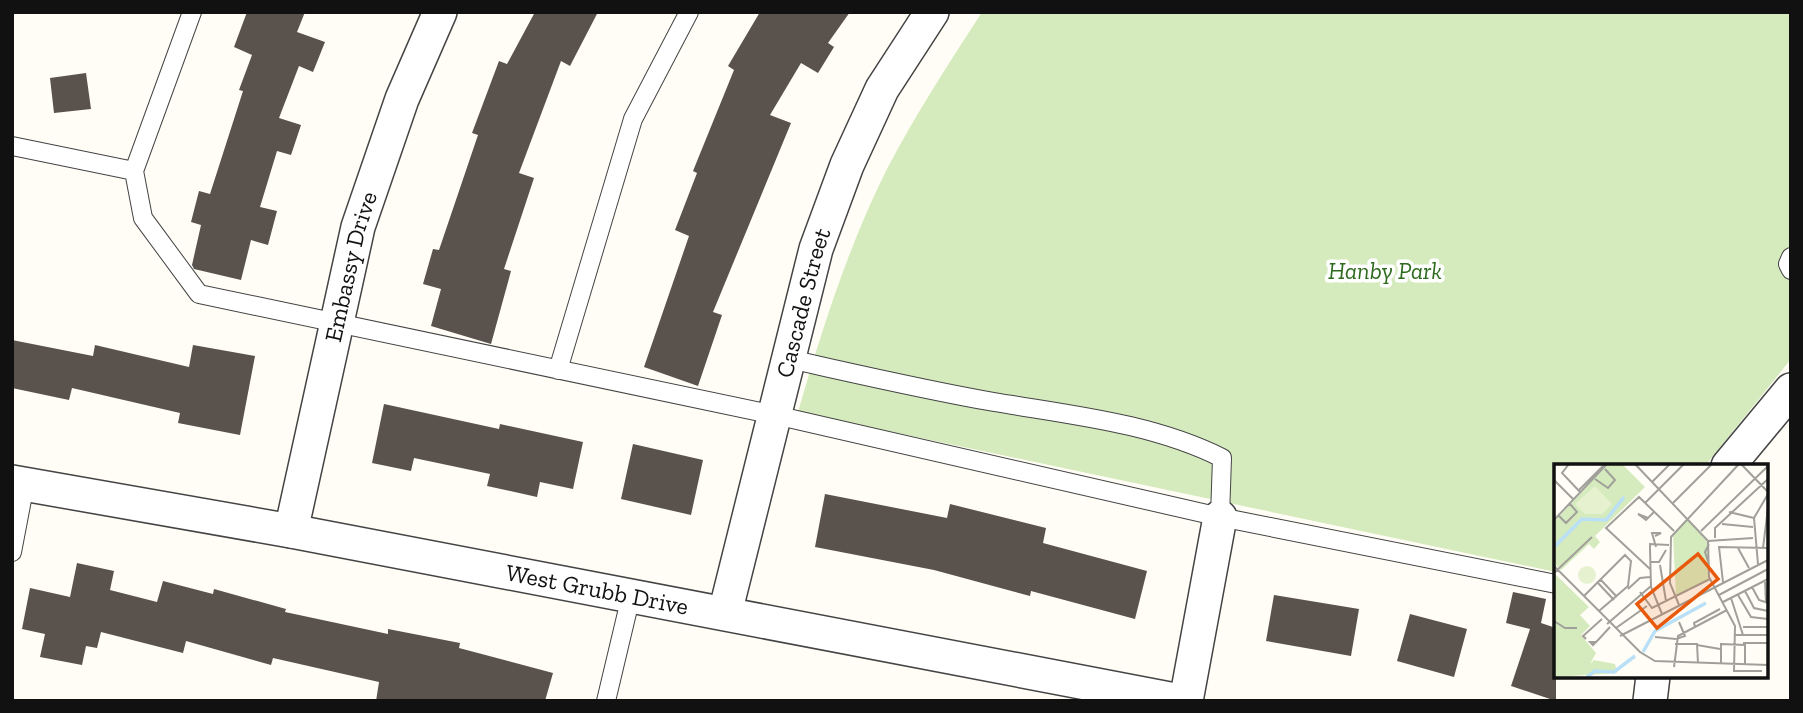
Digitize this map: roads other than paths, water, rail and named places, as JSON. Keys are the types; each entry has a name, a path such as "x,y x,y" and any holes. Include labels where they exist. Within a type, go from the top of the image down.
{"street":[{"name":"Embassy Drive","path":"291,531 358,227 402,99 440,12"},
{"name":"Cascade Street","path":"725,613 816,249 847,165 882,89 933,12"},
{"path":"1730,464 1791,390"},
{"name":"West Grubb Drive","path":"19,483 291,531 1180,701"},
{"path":"1186,701 1220,517"},
{"path":"1650,701 1653,678"}],"lane":[{"path":"192,12 134,172 143,218 199,294 775,415 1220,517 1554,583"},
{"path":"558,370 633,119 690,12"},
{"path":"12,146 134,172"},
{"path":"1791,257 1788,264 1791,270"},
{"path":"789,359 928,390 1114,423 1190,442 1222,458 1220,517"},
{"path":"12,552 19,483"},
{"path":"606,701 631,596"}],"park label":[{"name":"Hanby Park","path":"1385,271"}]}
